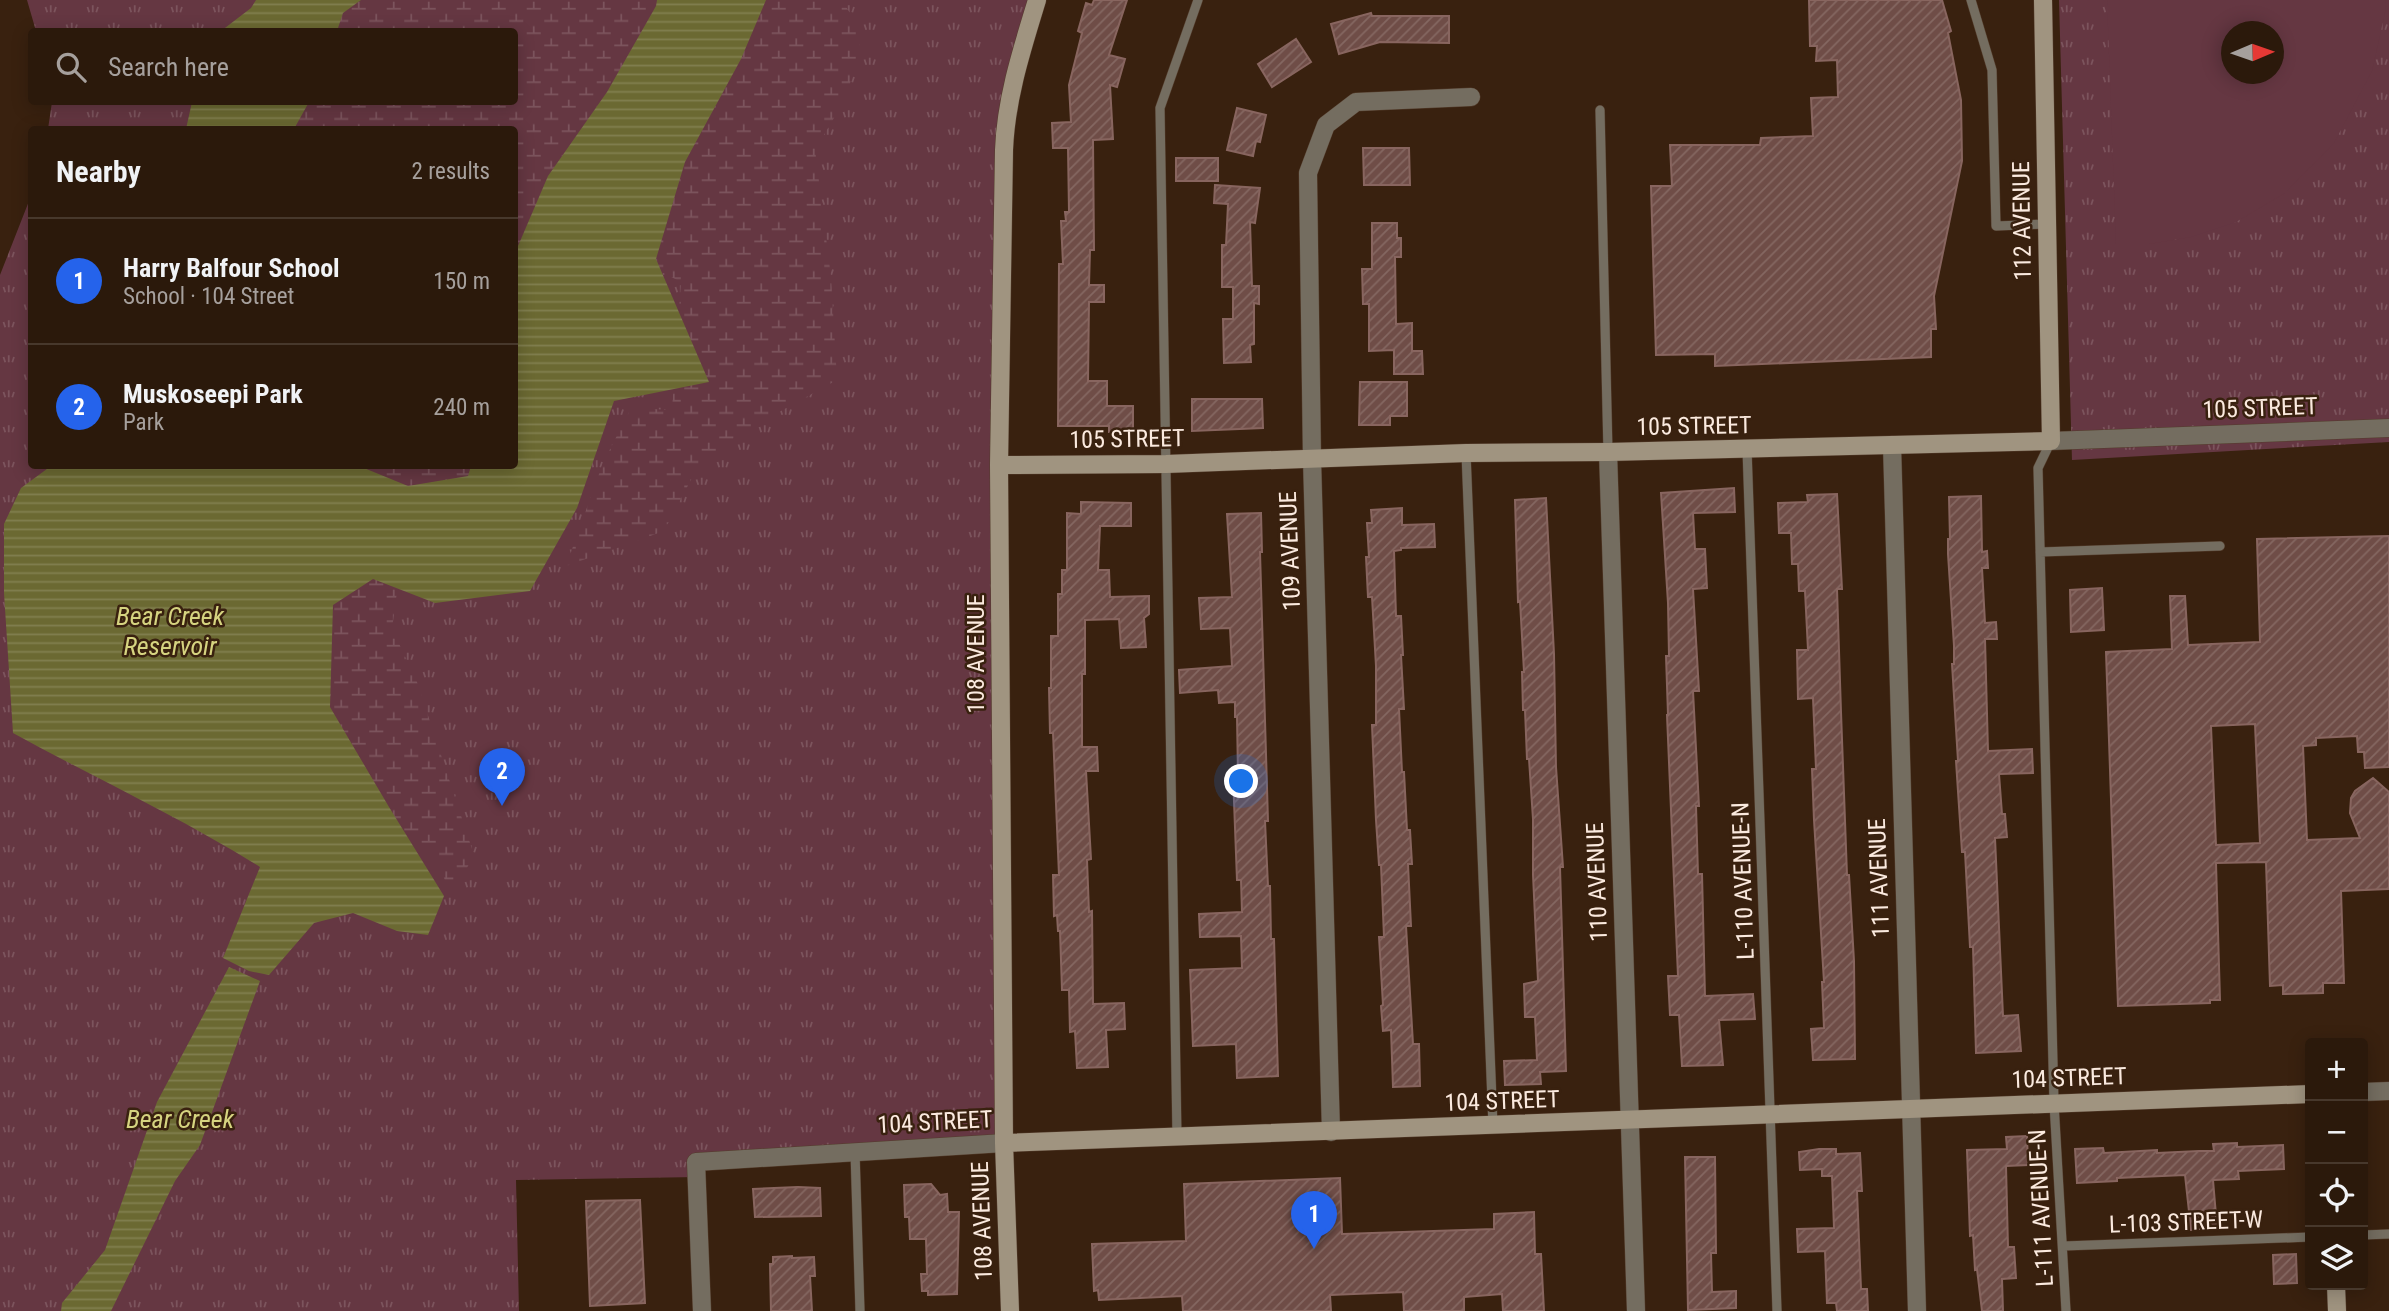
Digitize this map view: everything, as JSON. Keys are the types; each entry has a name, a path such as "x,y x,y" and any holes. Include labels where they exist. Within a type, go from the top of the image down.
{"street":[{"name":"108 AVENUE","path":"1010,1311 1004,1143 999,465 1005,120 1037,0"},
{"name":"112 AVENUE","path":"2043,0 2051,441"},
{"name":"109 AVENUE","path":"1331,1132 1312,459 1308,173 1326,125 1356,102 1471,97"},
{"name":"105 STREET","path":"999,465 1166,464 1466,453 2051,441 2389,428"},
{"name":"111 AVENUE","path":"1892,444 1917,1311"},
{"name":"110 AVENUE","path":"1608,452 1636,1311"},
{"path":"2368,1092 2389,1091"},
{"name":"104 STREET","path":"702,1311 696,1161 1004,1143 2305,1094"},
{"path":"2336,1290 2337,1311"}],"lane":[{"path":"1177,1137 1160,107 1198,0"},
{"path":"1972,0 1992,69 1996,226 2047,224"},
{"path":"1600,110 1608,452"},
{"name":"L-111 AVENUE-N","path":"2051,441 2038,468 2054,1103 2066,1311"},
{"name":"L-110 AVENUE-N","path":"1747,449 1777,1311"},
{"path":"1466,453 1493,1126"},
{"path":"2040,552 2220,546"},
{"path":"855,1152 860,1311"},
{"path":"2368,1235 2389,1234"},
{"name":"L-103 STREET-W","path":"2064,1246 2305,1237"}],"green space":[{"path":"27,0 1045,0 1000,146 1008,1146 697,1161 697,1177 516,1180 519,1311 0,1311 0,275 28,204 28,469 518,469 518,126 48,126 52,105 518,105 518,28 35,28"},
{"path":"330,0 687,0 518,398 518,126 279,126 302,105 518,105 518,28 329,28"},
{"path":"754,0 842,0 862,33 847,96 815,150 831,277 837,380 736,436 694,474 664,531 566,566 603,463 631,408 672,410 681,282 636,259"},
{"path":"2059,0 2389,0 2389,442 2072,460"},
{"path":"2107,0 2385,0 2386,8 2372,71 2334,143 2285,193 2236,222 2191,237 2149,244 2116,244"},
{"path":"339,469 496,469 458,505"},
{"path":"325,561 398,584 392,629 416,679 474,855 451,897 439,864 378,825 317,709"}],"water":[{"path":"256,0 361,0 343,13 338,28 225,28 251,8"},
{"name":"Bear Creek Reservoir","path":"657,0 766,0 741,59 685,162 656,259 709,382 614,401 577,508 530,591 435,603 373,579 333,605 330,707 444,896 428,935 397,931 353,913 314,923 269,975 249,971 223,958 260,867 168,814 13,733 4,593 4,524 21,488 47,469 366,469 408,486 468,476 470,469 518,469 518,246 548,176 607,92"},
{"path":"191,105 307,105 296,126 187,126"},
{"name":"Bear Creek","path":"229,967 260,981 200,1145 175,1181 111,1311 61,1311 62,1303 105,1250 157,1102"}],"building":[{"path":"1094,0 1127,0 1109,55 1125,59 1117,87 1110,85 1113,139 1093,140 1094,250 1090,250 1089,285 1104,285 1104,302 1089,302 1088,381 1107,381 1107,406 1133,406 1133,431 1109,432 1109,426 1058,426 1059,264 1063,264 1061,221 1066,221 1065,212 1069,212 1068,148 1053,148 1052,123 1071,122 1069,85 1082,33 1078,31 1086,3 1092,5"},
{"path":"1809,0 1942,0 1951,31 1948,33 1961,100 1962,161 1934,296 1936,329 1931,329 1931,357 1715,366 1715,354 1656,355 1651,186 1672,186 1670,145 1760,145 1761,138 1813,136 1811,98 1838,97 1837,60 1816,61 1817,46 1810,46"},
{"path":"1371,13 1372,16 1449,16 1449,43 1380,42 1339,54 1331,24"},
{"path":"1296,39 1311,62 1272,87 1258,64"},
{"path":"1237,108 1266,115 1260,142 1256,141 1253,156 1227,150"},
{"path":"1363,148 1409,148 1410,185 1364,185"},
{"path":"1176,158 1218,158 1218,181 1176,181"},
{"path":"1215,185 1260,188 1255,223 1250,222 1252,286 1259,286 1259,304 1254,303 1251,362 1224,363 1223,319 1233,319 1233,287 1222,287 1222,245 1226,245 1228,204 1214,203"},
{"path":"1372,223 1397,223 1397,238 1401,238 1401,257 1395,257 1396,324 1412,323 1412,351 1422,351 1423,374 1394,374 1394,350 1369,351 1369,304 1363,304 1362,269 1372,269"},
{"path":"1360,382 1407,382 1407,416 1390,416 1390,425 1359,425"},
{"path":"1192,399 1262,399 1263,428 1192,431"},
{"path":"1734,488 1735,512 1693,513 1695,549 1705,549 1707,588 1693,589 1699,691 1693,691 1699,806 1696,806 1698,874 1702,874 1705,996 1753,994 1755,1019 1719,1020 1723,1065 1682,1066 1679,1015 1670,1015 1668,976 1678,976 1667,715 1668,603 1661,493"},
{"path":"1837,494 1842,589 1837,589 1847,875 1854,961 1855,1059 1813,1060 1811,1029 1824,1028 1824,982 1812,769 1816,769 1813,698 1798,699 1797,650 1808,650 1805,591 1799,591 1798,564 1792,564 1791,533 1779,533 1778,503 1808,502 1807,495"},
{"path":"1981,496 1982,552 1987,551 1988,568 1982,568 1985,623 1996,622 1997,639 1985,639 1988,751 2032,749 2033,773 1999,774 2007,837 1995,838 2003,1016 2018,1015 2021,1051 1976,1053 1973,947 1970,947 1965,852 1962,852 1956,761 1952,664 1954,646 1948,539 1949,497"},
{"path":"1546,498 1554,654 1556,767 1563,867 1560,867 1566,1071 1540,1072 1541,1084 1505,1085 1504,1061 1537,1060 1535,1017 1525,1017 1524,984 1538,981 1533,819 1523,710 1524,672 1520,601 1518,602 1515,500"},
{"path":"1081,502 1131,503 1131,526 1100,526 1098,570 1109,570 1110,597 1149,596 1149,614 1144,618 1146,647 1121,648 1119,619 1085,620 1082,747 1097,747 1098,771 1086,771 1091,859 1087,860 1089,912 1092,911 1093,1004 1124,1003 1125,1029 1106,1030 1108,1067 1077,1068 1075,1031 1070,1032 1069,990 1062,990 1060,931 1057,915 1054,916 1053,875 1059,875 1049,688 1051,636 1058,636 1058,594 1062,594 1062,570 1067,570 1067,513 1081,514"},
{"path":"1402,508 1402,525 1434,524 1435,547 1401,548 1394,551 1396,616 1401,616 1403,655 1404,709 1399,709 1402,772 1412,864 1408,864 1411,926 1406,926 1413,1044 1419,1044 1420,1086 1393,1087 1391,1030 1383,1031 1381,1006 1379,937 1384,937 1372,725 1376,725 1376,666 1372,597 1368,597 1366,557 1369,557 1367,523 1372,523 1371,510"},
{"path":"1261,513 1268,821 1265,821 1271,939 1274,939 1278,1076 1237,1078 1236,1044 1193,1046 1190,970 1242,968 1241,936 1200,937 1199,914 1242,912 1241,880 1237,880 1233,775 1238,775 1235,702 1219,703 1218,690 1180,693 1179,670 1232,666 1230,628 1201,629 1199,598 1232,597 1227,514"},
{"path":"2389,536 2389,767 2365,768 2364,752 2358,752 2357,736 2316,738 2316,745 2303,746 2307,840 2360,838 2350,813 2351,798 2355,791 2373,778 2389,792 2389,889 2341,891 2344,983 2323,983 2323,993 2283,994 2283,985 2270,986 2266,862 2216,863 2220,1000 2210,1000 2210,1003 2118,1006 2106,652 2172,649 2170,596 2185,596 2188,645 2260,642 2257,539","holes":["2255,724 2260,843 2216,845 2211,726"]},
{"path":"2102,588 2104,630 2071,632 2070,590"},
{"path":"2027,1136 2028,1165 2006,1166 2008,1247 2014,1247 2016,1278 2002,1279 2003,1311 1982,1311 1977,1269 1975,1270 1973,1235 1970,1236 1967,1150 2007,1149 2006,1137"},
{"path":"2237,1143 2237,1147 2283,1145 2284,1169 2238,1171 2239,1179 2213,1180 2217,1227 2191,1230 2185,1175 2077,1183 2075,1149 2103,1148 2104,1153 2214,1151 2213,1144"},
{"path":"1836,1149 1836,1154 1860,1153 1862,1191 1857,1191 1861,1289 1867,1289 1868,1311 1837,1311 1836,1303 1827,1303 1825,1251 1798,1252 1797,1229 1834,1228 1832,1176 1822,1176 1822,1169 1800,1170 1799,1152"},
{"path":"1685,1157 1715,1157 1716,1253 1711,1253 1712,1292 1736,1291 1736,1308 1688,1310"},
{"path":"1340,1178 1342,1234 1494,1229 1494,1214 1534,1212 1535,1254 1541,1254 1544,1311 1503,1311 1502,1294 1464,1297 1464,1311 1404,1311 1403,1292 1330,1295 1331,1311 1183,1311 1182,1296 1099,1300 1098,1290 1094,1291 1092,1244 1186,1241 1184,1184"},
{"path":"931,1184 940,1195 947,1194 948,1212 959,1212 957,1294 928,1295 928,1291 922,1291 921,1274 927,1274 926,1239 910,1239 909,1217 905,1217 904,1185"},
{"path":"820,1188 821,1216 755,1217 753,1189"},
{"path":"640,1200 645,1303 590,1306 586,1201"},
{"path":"2296,1254 2297,1283 2274,1284 2273,1255"},
{"path":"773,1257 814,1257 815,1276 810,1276 812,1311 771,1311 770,1264 773,1264"}],"place":[{"name":"Muskoseepi Park","path":"502,806"},
{"name":"Harry Balfour School","path":"1314,1249"}]}
